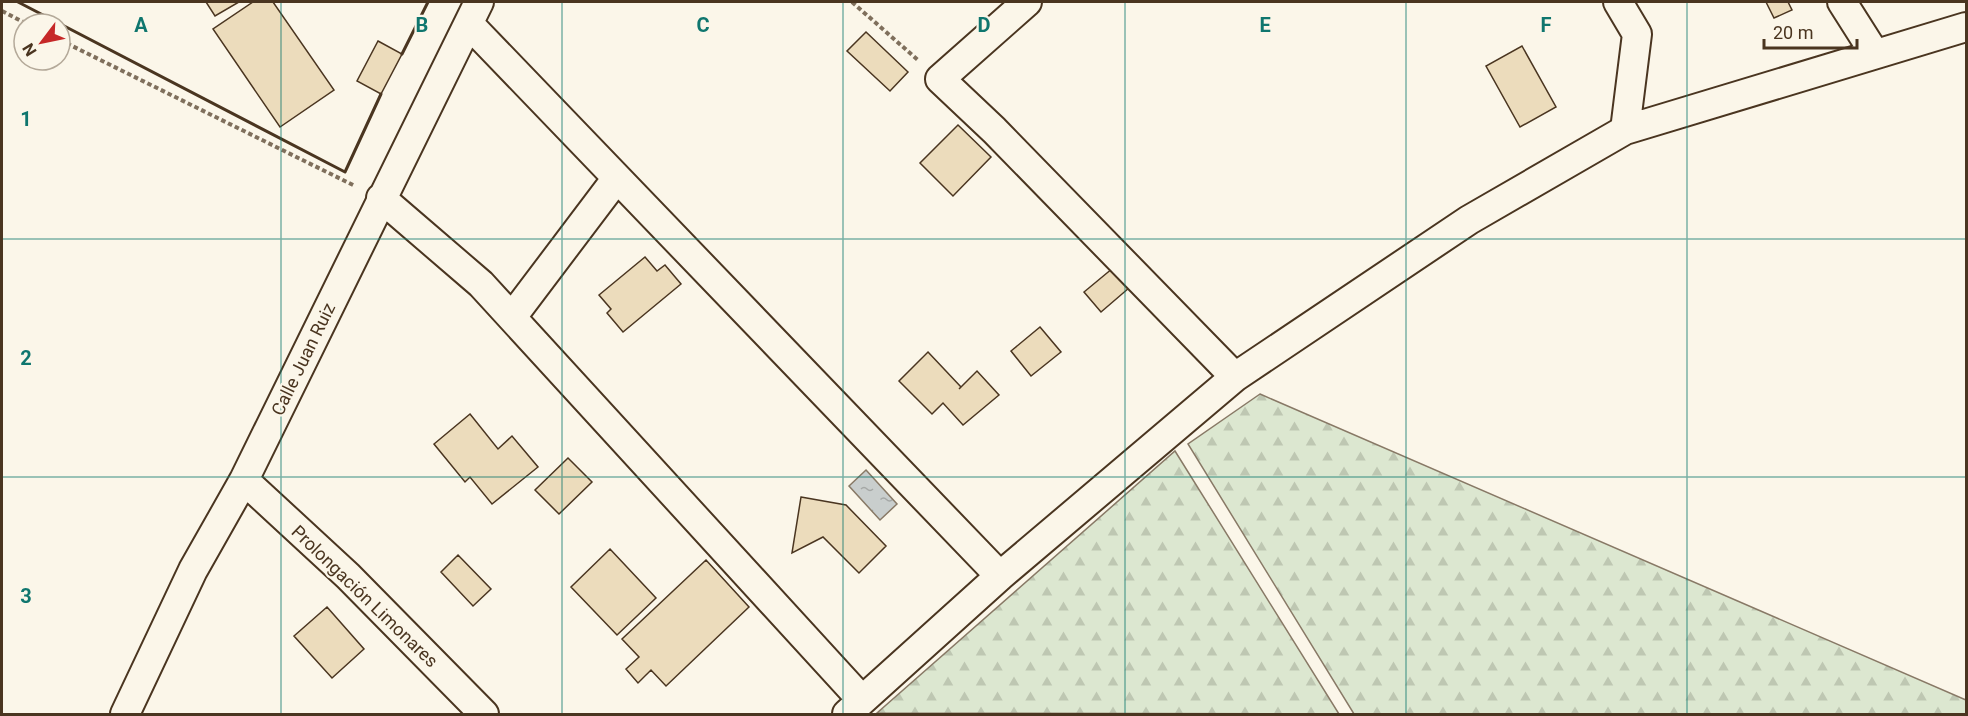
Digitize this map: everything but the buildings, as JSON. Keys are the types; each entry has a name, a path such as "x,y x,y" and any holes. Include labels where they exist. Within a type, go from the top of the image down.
{"street":[{"path":"1027,2 940,79 994,130 1235,377"},
{"path":"1618,2 1637,34 1625,130"},
{"path":"1842,2 1875,54"},
{"path":"474,13 617,178 1000,576"},
{"name":"Calle Juan Ruiz","path":"125,714 193,570 244,480 474,13"},
{"path":"381,198 481,284 512,317 854,707 1000,576 1235,377 1469,220 1625,130 1966,27"},
{"path":"512,317 617,178"},
{"name":"Prolongación Limonares","path":"244,480 348,576 484,714"}],"path":[{"path":"852,2 940,79"},
{"path":"72,46 381,198"}],"green space":[{"path":"1260,394 1966,700 1966,714 1354,714 1188,444"},
{"path":"1175,451 1339,714 877,713"}],"water":[{"path":"866,470 897,504 880,520 849,486"}],"wall":[{"path":"18,2 345,172 381,94"},
{"path":"402,54 428,2"}]}
